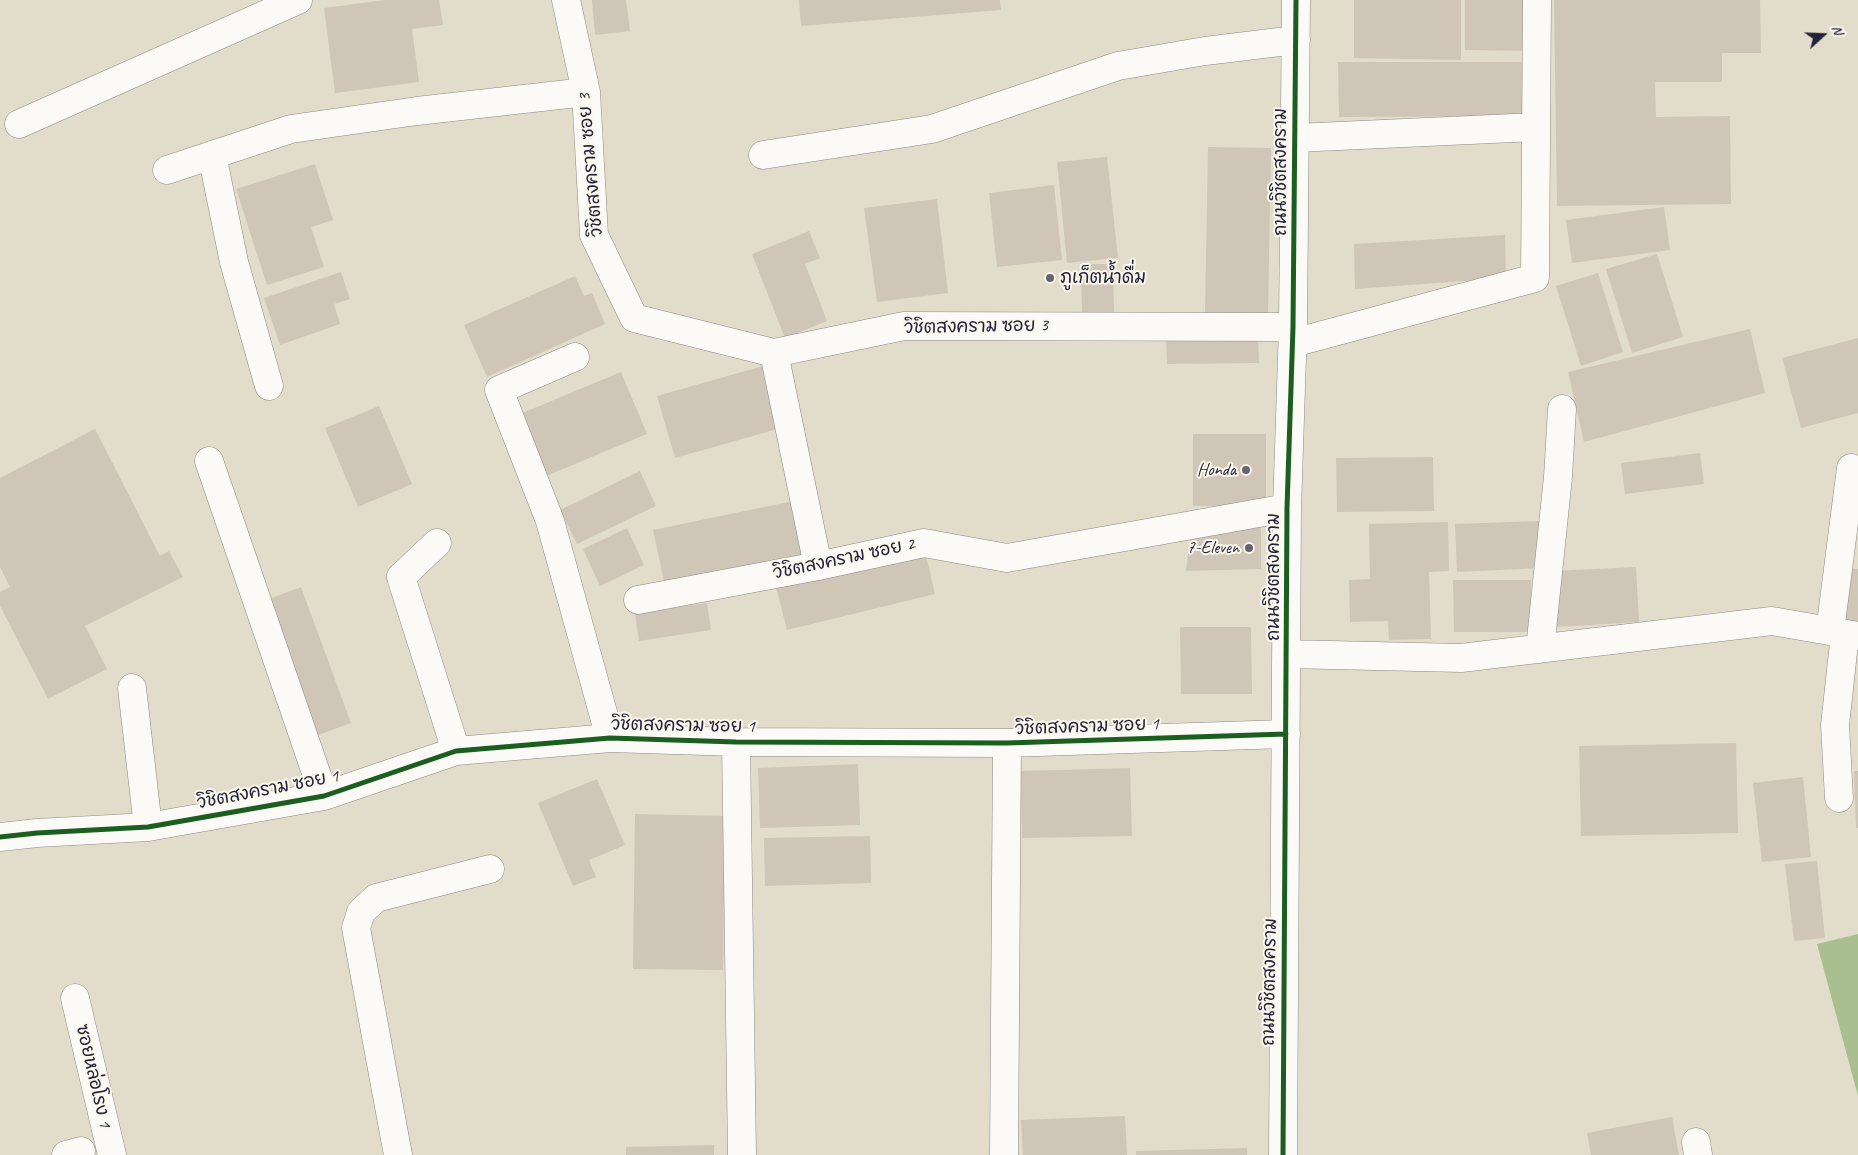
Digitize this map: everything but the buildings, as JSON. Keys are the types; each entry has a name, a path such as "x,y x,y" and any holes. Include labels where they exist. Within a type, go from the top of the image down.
{"street":[{"path":"19,124 298,0"},
{"name":"วิชิตสงคราม ซอย 3","path":"566,0 586,92 594,235 634,318 774,353 904,326 1293,335 1535,278 1536,127"},
{"name":"ถนนวิชิตสงคราม","path":"1282,1155 1287,508 1293,335 1296,0"},
{"path":"1295,138 1536,127 1537,0"},
{"path":"763,155 932,129 1118,66 1205,51 1296,40"},
{"path":"167,170 290,129 417,111 586,92"},
{"path":"212,155 234,262 269,386"},
{"path":"774,353 818,566"},
{"path":"575,357 499,390 550,520 610,738"},
{"path":"1540,649 1558,477 1562,409"},
{"path":"209,461 324,796"},
{"path":"1839,798 1835,725 1844,634 1851,468"},
{"name":"วิชิตสงคราม ซอย 2","path":"638,600 818,566 924,543 1007,558 1287,508"},
{"path":"437,543 401,577 456,751"},
{"path":"1287,654 1461,658 1772,621 1844,634"},
{"path":"132,688 148,827"},
{"name":"วิชิตสงคราม ซอย 1","path":"0,837 148,827 324,796 456,751 610,738 736,742 1007,743 1286,734"},
{"path":"736,742 742,1155"},
{"path":"1004,1155 1007,743"},
{"path":"398,1155 356,928 361,912 376,898 490,869"},
{"name":"ซอยหล่อโรง 1","path":"75,998 112,1155"}],"green space":[{"path":"1858,934 1858,1096 1817,944"}],"cycle path":[{"path":"1283,1155 1287,508 1293,327 1296,0"},
{"path":"0,837 148,827 324,796 456,751 610,738 736,742 1007,743 1286,734"}],"place":[{"name":"ภูเก็ตน้ำดื่ม","path":"1050,278"},
{"name":"Honda","path":"1246,470"},
{"name":"7-Eleven","path":"1249,548"}]}
